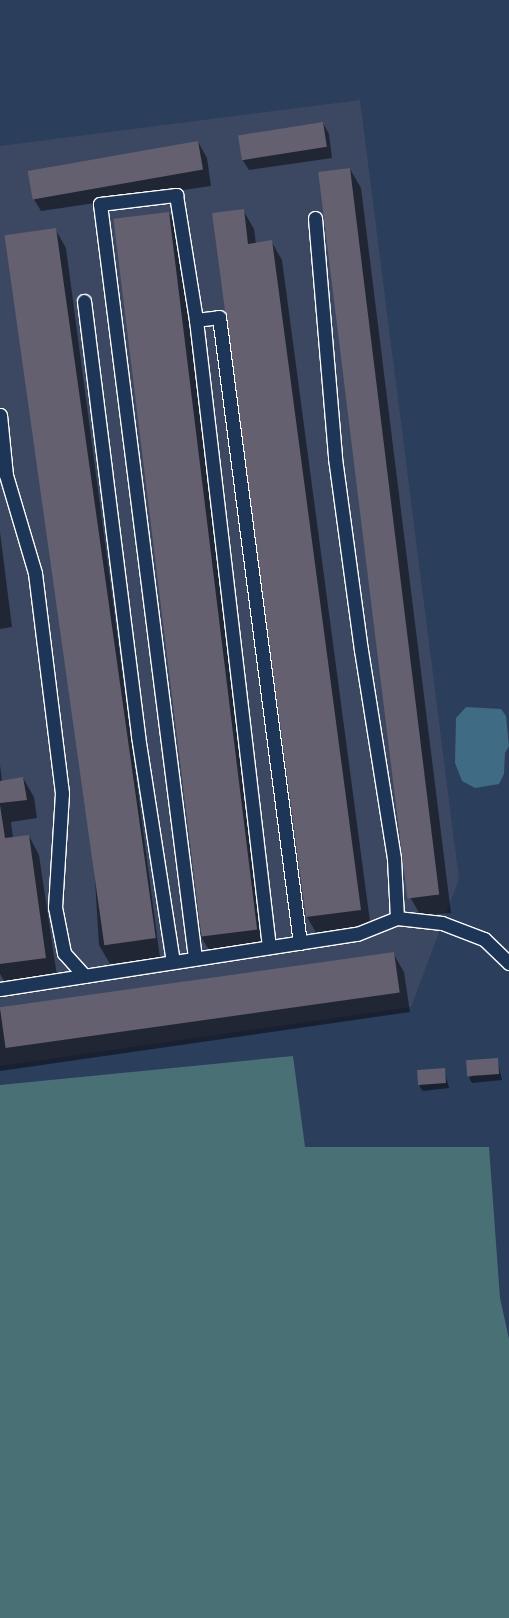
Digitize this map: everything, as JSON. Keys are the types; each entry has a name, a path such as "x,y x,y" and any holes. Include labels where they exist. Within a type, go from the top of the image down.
{"lane":[{"path":"195,958 100,204 176,195 196,320 269,947"},
{"path":"315,218 335,458 362,650 394,859 397,918"},
{"path":"84,301 138,736 173,961"},
{"path":"196,320 219,317 300,943"},
{"path":"0,415 6,475 35,573 62,794 56,907 64,952 85,976"},
{"path":"0,989 173,961 357,934 397,918 442,923 484,939 509,963"}],"shaded area":[{"path":"360,100 459,879 411,1007 0,1066 0,146"},
{"path":"466,707 501,709 506,716 509,746 505,753 504,774 499,784 475,788 462,781 455,763 456,718"}],"green space":[{"path":"293,1056 305,1147 489,1147 500,1298 509,1339 509,1618 0,1618 0,1085"}],"building":[{"path":"323,122 327,147 242,160 238,135"},
{"path":"198,141 203,170 33,200 28,171"},
{"path":"350,168 439,895 407,898 318,172"},
{"path":"244,209 248,244 272,240 361,910 306,917 212,213"},
{"path":"169,212 257,930 202,936 113,219"},
{"path":"56,228 156,938 104,945 5,235"},
{"path":"23,777 27,800 0,803 0,781"},
{"path":"0,805 5,838 29,835 46,958 0,964"},
{"path":"394,952 400,993 6,1048 0,1007"},
{"path":"498,1058 499,1074 467,1076 466,1060"},
{"path":"445,1068 446,1083 418,1085 417,1070"}]}
